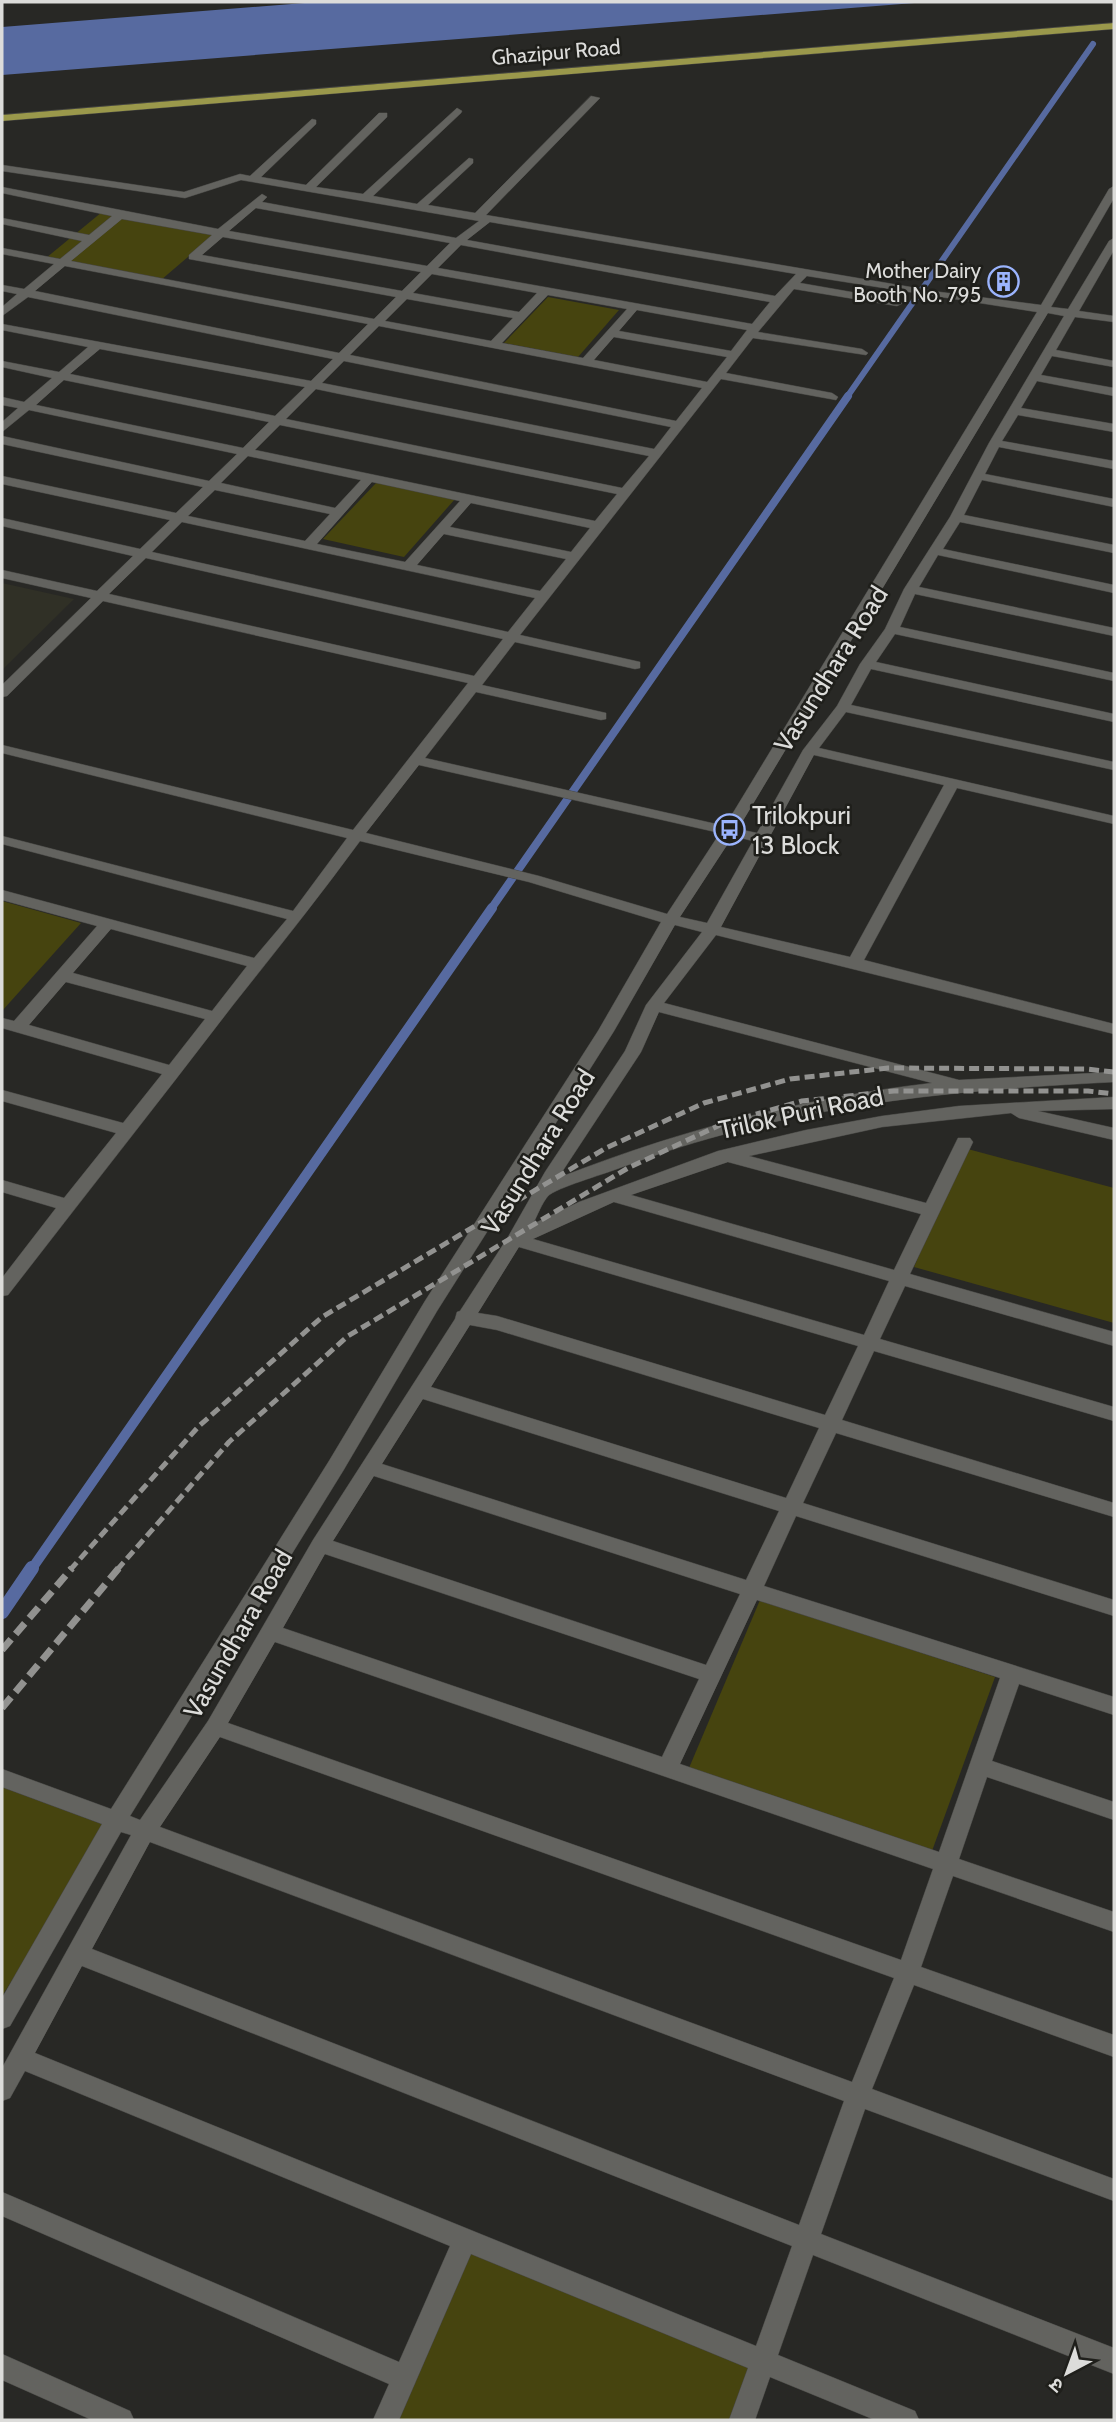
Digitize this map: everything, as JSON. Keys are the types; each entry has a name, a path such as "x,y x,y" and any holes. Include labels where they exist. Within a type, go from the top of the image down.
{"main road":[{"name":"Ghazipur Road","path":"2,118 1114,26"},
{"name":"Ghazipur Road","path":"2,128 1114,37"}],"street":[{"path":"2,693 460,242 595,98"},
{"path":"365,198 457,111"},
{"path":"309,188 383,115"},
{"path":"254,179 312,122"},
{"path":"420,207 470,161"},
{"path":"2,168 185,195 231,178 254,179 940,295 1114,319"},
{"path":"279,183 193,257 521,316"},
{"name":"Vasundhara Road","path":"2,2019 116,1820 508,1186 607,1031 670,919 729,831 1045,309 1114,189"},
{"path":"2,190 120,215 635,306 862,353"},
{"path":"254,204 777,300"},
{"path":"2,313 120,215"},
{"path":"2,221 90,239"},
{"name":"Vasundhara Road","path":"2,2090 145,1831 215,1727 320,1545 371,1468 463,1317 515,1240 541,1192 633,1052 654,1005 712,929 810,750 843,708 867,664 892,629 911,589 956,517 995,443 1114,241"},
{"path":"2,251 586,362 832,397"},
{"path":"5,1279 70,1206 172,1071 298,917 356,836 625,492 658,454 777,300 806,271"},
{"path":"791,285 897,303"},
{"path":"2,288 678,425"},
{"path":"494,345 546,290"},
{"path":"586,362 635,306"},
{"path":"2,327 313,385 658,454"},
{"path":"611,333 734,355"},
{"path":"2,428 97,345"},
{"path":"1049,352 1114,364"},
{"path":"2,364 625,492"},
{"path":"1034,377 1114,392"},
{"path":"2,401 599,526"},
{"path":"1015,411 1114,428"},
{"path":"2,440 337,512"},
{"path":"995,443 1114,465"},
{"path":"978,477 1114,503"},
{"path":"308,545 369,478"},
{"path":"2,480 544,596"},
{"path":"408,567 468,499"},
{"path":"956,517 1114,549"},
{"path":"2,522 635,665"},
{"path":"441,529 575,557"},
{"path":"936,551 1114,589"},
{"path":"2,574 601,716"},
{"path":"911,589 1114,632"},
{"path":"892,629 1114,677"},
{"path":"867,664 1114,718"},
{"path":"843,708 1114,766"},
{"path":"2,749 534,878 635,911 855,963 1114,1029"},
{"path":"810,750 1114,820"},
{"path":"415,760 760,838"},
{"path":"855,963 952,783"},
{"path":"2,840 298,917"},
{"path":"2,895 257,964"},
{"path":"10,1025 64,976 107,924"},
{"path":"64,976 216,1017"},
{"name":"Trilok Puri Road","path":"654,1005 962,1086"},
{"path":"10,1025 172,1071"},
{"name":"Trilok Puri Road","path":"541,1192 690,1137 773,1115 838,1102 962,1086 1114,1077"},
{"path":"962,1086 996,1107 1114,1134"},
{"path":"2,1094 126,1130"},
{"name":"Trilok Puri Road","path":"515,1240 613,1196 724,1156 814,1133 996,1107 1114,1102"},
{"path":"667,1769 964,1142"},
{"path":"724,1156 933,1211"},
{"path":"569,1181 585,1208"},
{"path":"2,1186 70,1206"},
{"path":"508,1186 541,1192"},
{"path":"613,1196 1114,1339"},
{"path":"515,1240 1114,1414"},
{"path":"463,1317 496,1323 830,1422 1114,1510"},
{"path":"417,1390 1114,1608"},
{"path":"371,1468 1114,1706"},
{"path":"320,1545 711,1675"},
{"path":"271,1632 1114,1922"},
{"path":"742,2420 858,2095 908,1973 943,1864 1012,1673"},
{"path":"215,1727 1114,2046"},
{"path":"979,1765 1114,1811"},
{"path":"2,1778 1114,2190"},
{"path":"78,1954 1114,2361"},
{"path":"20,2057 906,2420"},
{"path":"2,2204 405,2378"},
{"path":"386,2420 465,2241"},
{"path":"2,2367 121,2420"}],"shaded area":[{"path":"102,212 216,233 161,280 46,258"},
{"path":"548,297 619,310 578,357 504,343"},
{"path":"377,482 455,499 404,557 323,539"},
{"path":"2,583 74,599 2,670"},
{"path":"2,901 81,923 2,1011"},
{"path":"964,1148 1114,1188 1114,1323 914,1267"},
{"path":"760,1600 995,1677 932,1851 689,1768"},
{"path":"2,1787 110,1827 2,1996"},
{"path":"471,2251 750,2366 730,2420 398,2420"}],"water":[{"path":"317,2 927,2 2,75 2,27"}],"waterway":[{"path":"847,397 1093,44"},
{"path":"491,909 848,396"},
{"path":"31,1570 492,908"},
{"path":"2,1612 32,1568"}],"railway":[{"path":"70,1570 199,1426 322,1317 606,1148 704,1103 790,1079 888,1068 1086,1069 1114,1072"},
{"path":"117,1570 229,1442 348,1336 628,1168 722,1124 802,1101 894,1091 1088,1091 1114,1094"},
{"path":"2,1650 72,1568"},
{"path":"2,1708 119,1568"}],"place":[{"name":"Mother Dairy Booth No. 795","path":"1004,282"},
{"name":"Trilokpuri 13 Block","path":"729,830"}]}
